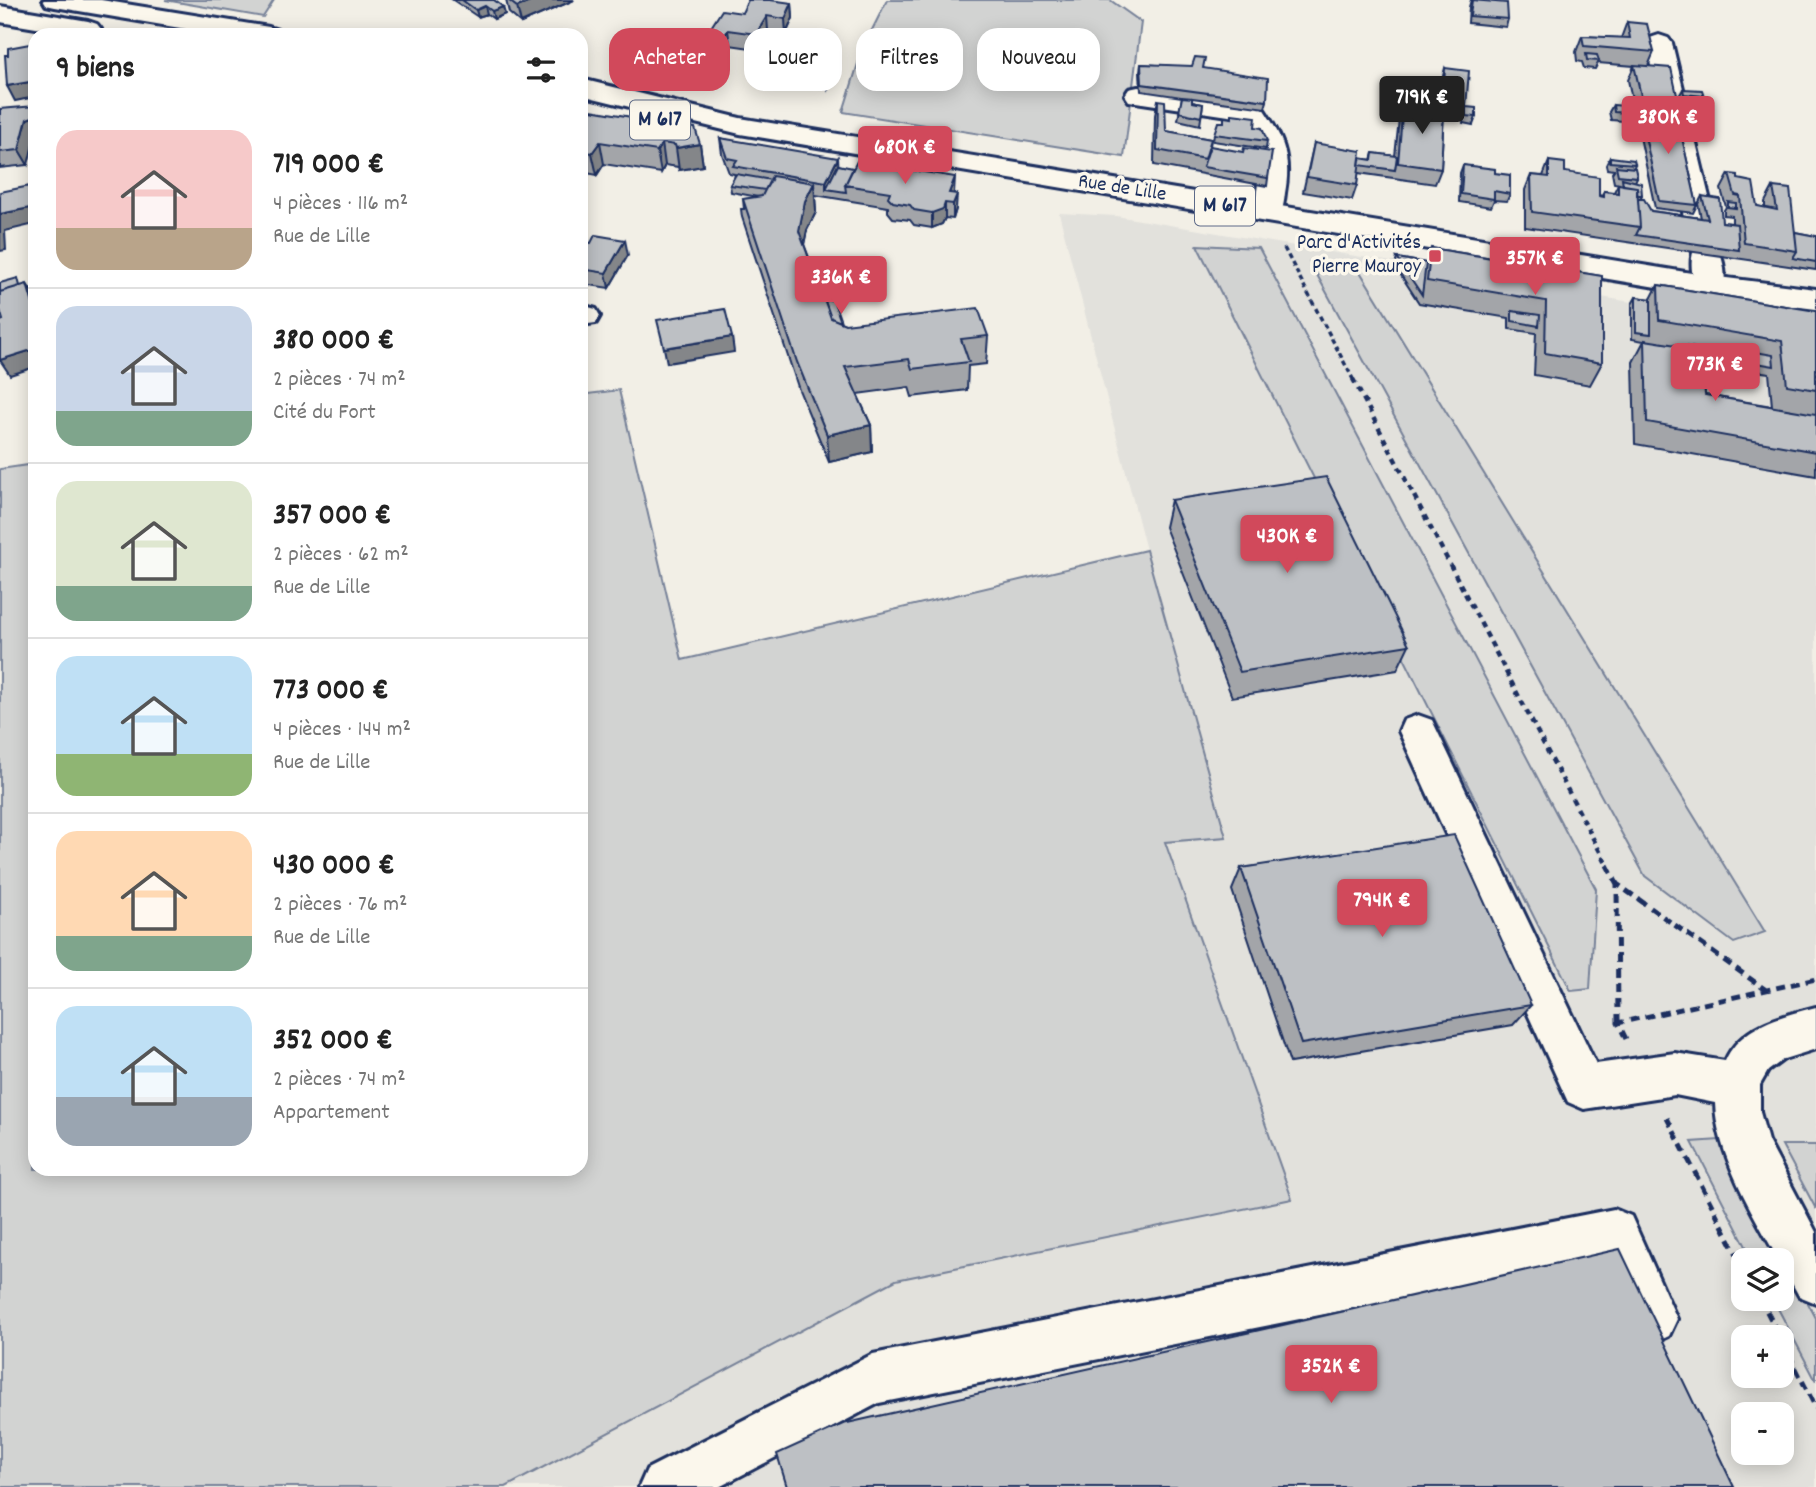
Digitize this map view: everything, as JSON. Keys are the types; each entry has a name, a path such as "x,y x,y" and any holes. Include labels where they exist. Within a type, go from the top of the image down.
{"main road":[{"path":"54,0 226,28"},
{"path":"0,14 83,28"},
{"path":"1659,43 1703,240 1710,286"},
{"name":"Rue de Lille","path":"588,89 740,126 1274,225 1816,299"},
{"path":"1138,94 1251,111 1271,142 1275,154 1274,225"},
{"name":"Rue de Lille","path":"588,110 654,120 740,126"},
{"name":"Rue de Lille","path":"1710,286 1816,316"},
{"path":"1418,731 1584,1087 1675,1074 1737,1085"},
{"path":"1816,1028 1782,1036 1760,1049 1745,1065 1737,1085 1736,1112 1747,1150 1816,1279"},
{"path":"665,1487 873,1379 1614,1233 1671,1360"}],"path":[{"path":"1274,225 1288,259 1617,884 1767,991"},
{"path":"1617,884 1618,1023"},
{"path":"1794,1365 1816,1408"}],"shaded area":[{"path":"165,0 274,0 263,17"},
{"path":"887,0 1110,0 1141,22 1124,157 843,112 856,70 856,91 963,91 963,28 873,28"},
{"path":"1059,213 1116,216 1816,333 1816,1487 506,1487 896,1280 1292,1199 1165,841 1225,836 1146,550"},
{"path":"1197,245 1259,248 1596,889 1590,989 1571,991"},
{"path":"1310,262 1359,270 1765,932 1734,943 1645,876"},
{"path":"619,390 682,660 1146,550 1226,837 1165,842 1292,1199 896,1280 506,1487 0,1487 0,469 28,465 28,1176 588,1176 588,394"},
{"path":"1720,1140 1778,1248 1747,1248 1692,1142"},
{"path":"1782,1145 1816,1145 1816,1209"},
{"path":"1794,1277 1816,1318 1816,1381 1794,1339 1794,1325 1787,1325 1779,1311 1794,1311"}],"building":[{"path":"462,0 494,0 503,7 492,11 485,6 476,10"},
{"path":"508,0 535,0 517,7"},
{"path":"748,0 792,3 785,19 767,16 760,28 744,28 744,32 730,30 730,28 711,28 722,10 742,13"},
{"path":"1472,0 1507,3 1508,19 1470,16"},
{"path":"1627,22 1647,24 1654,52 1584,46 1582,36 1630,38"},
{"path":"28,44 28,82 7,86 5,55 8,55 8,48"},
{"path":"1586,54 1597,55 1599,61 1587,60"},
{"path":"1195,57 1205,58 1203,68 1268,78 1267,101 1142,84 1141,64 1192,66"},
{"path":"1634,65 1671,68 1679,104 1642,100"},
{"path":"1445,68 1469,71 1466,107 1443,104"},
{"path":"1683,89 1702,90 1704,96 1684,94"},
{"path":"1182,97 1192,98 1192,102 1203,104 1201,117 1179,112"},
{"path":"1158,100 1165,101 1166,131 1211,139 1205,159 1157,150"},
{"path":"1403,104 1444,109 1441,169 1398,163"},
{"path":"1613,105 1625,106 1626,113 1614,112"},
{"path":"28,107 28,119 19,150 0,152 0,109"},
{"path":"1466,107 1476,108 1476,117 1466,116"},
{"path":"1639,108 1676,111 1697,205 1659,201"},
{"path":"591,110 695,128 700,144 676,148 675,145 662,143 657,151 600,142 592,153 588,152 588,114"},
{"path":"1232,114 1256,117 1255,127 1262,128 1267,141 1214,134 1218,122 1224,122 1224,117 1232,118"},
{"path":"720,138 838,158 826,182 733,166 737,160 727,158"},
{"path":"1314,143 1361,151 1357,185 1307,177"},
{"path":"1210,146 1243,152 1244,148 1272,152 1268,178 1203,167"},
{"path":"1373,153 1397,156 1395,170 1359,165 1360,158 1372,160"},
{"path":"1610,157 1634,160 1635,164 1610,162"},
{"path":"857,161 955,177 949,193 957,194 953,204 945,203 943,209 932,213 914,210 910,205 893,202 888,197 890,192 845,185"},
{"path":"1549,161 1565,163 1565,172 1599,177 1599,196 1604,197 1604,191 1618,193 1618,184 1637,187 1640,227 1532,212 1531,175 1549,177"},
{"path":"838,165 853,168 845,185 846,192 826,189"},
{"path":"1463,165 1495,169 1495,173 1510,175 1510,194 1494,191 1494,199 1461,194"},
{"path":"1616,166 1635,168 1637,177 1618,175"},
{"path":"736,174 771,180 765,190 730,185"},
{"path":"1729,174 1753,182 1757,206 1777,210 1773,187 1790,189 1797,251 1744,243 1740,196 1735,195"},
{"path":"772,176 814,183 805,201 799,231 831,318 845,324 978,308 988,336 961,339 969,362 912,369 909,359 845,367 871,425 827,435 797,362 743,199 762,196"},
{"path":"1622,178 1641,183 1642,195 1637,195 1637,187 1623,185"},
{"path":"28,186 28,208 0,214 0,192"},
{"path":"1702,196 1720,199 1722,222 1737,224 1739,250 1636,235 1640,227 1638,199 1644,199 1651,211 1708,219"},
{"path":"1728,202 1736,203 1736,208 1728,207"},
{"path":"1795,232 1816,236 1816,262 1793,258 1797,251"},
{"path":"595,235 625,240 606,273 588,270 588,243 591,243"},
{"path":"1431,248 1602,276 1602,363 1545,353 1546,301 1427,281"},
{"path":"1397,258 1426,263 1422,295"},
{"path":"18,278 20,286 0,292 0,283"},
{"path":"27,284 28,287 28,351 0,360 0,321 3,320 0,292"},
{"path":"1658,285 1816,311 1816,390 1787,385 1782,341 1659,320"},
{"path":"1636,297 1651,299 1651,334 1636,332"},
{"path":"833,299 841,322 831,318 825,301"},
{"path":"725,309 732,337 664,348 657,320"},
{"path":"1512,311 1540,315 1539,326 1512,321"},
{"path":"1645,340 1702,349 1705,395 1816,414 1816,452 1647,422"},
{"path":"1744,350 1773,355 1774,366 1745,361"},
{"path":"1326,477 1409,645 1240,672 1171,500"},
{"path":"1454,835 1531,1005 1301,1044 1241,868"},
{"path":"1620,1249 1734,1487 787,1487 777,1454 843,1424"}],"place":[{"name":"Parc d'Activités Pierre Mauroy","path":"1435,256"}]}
